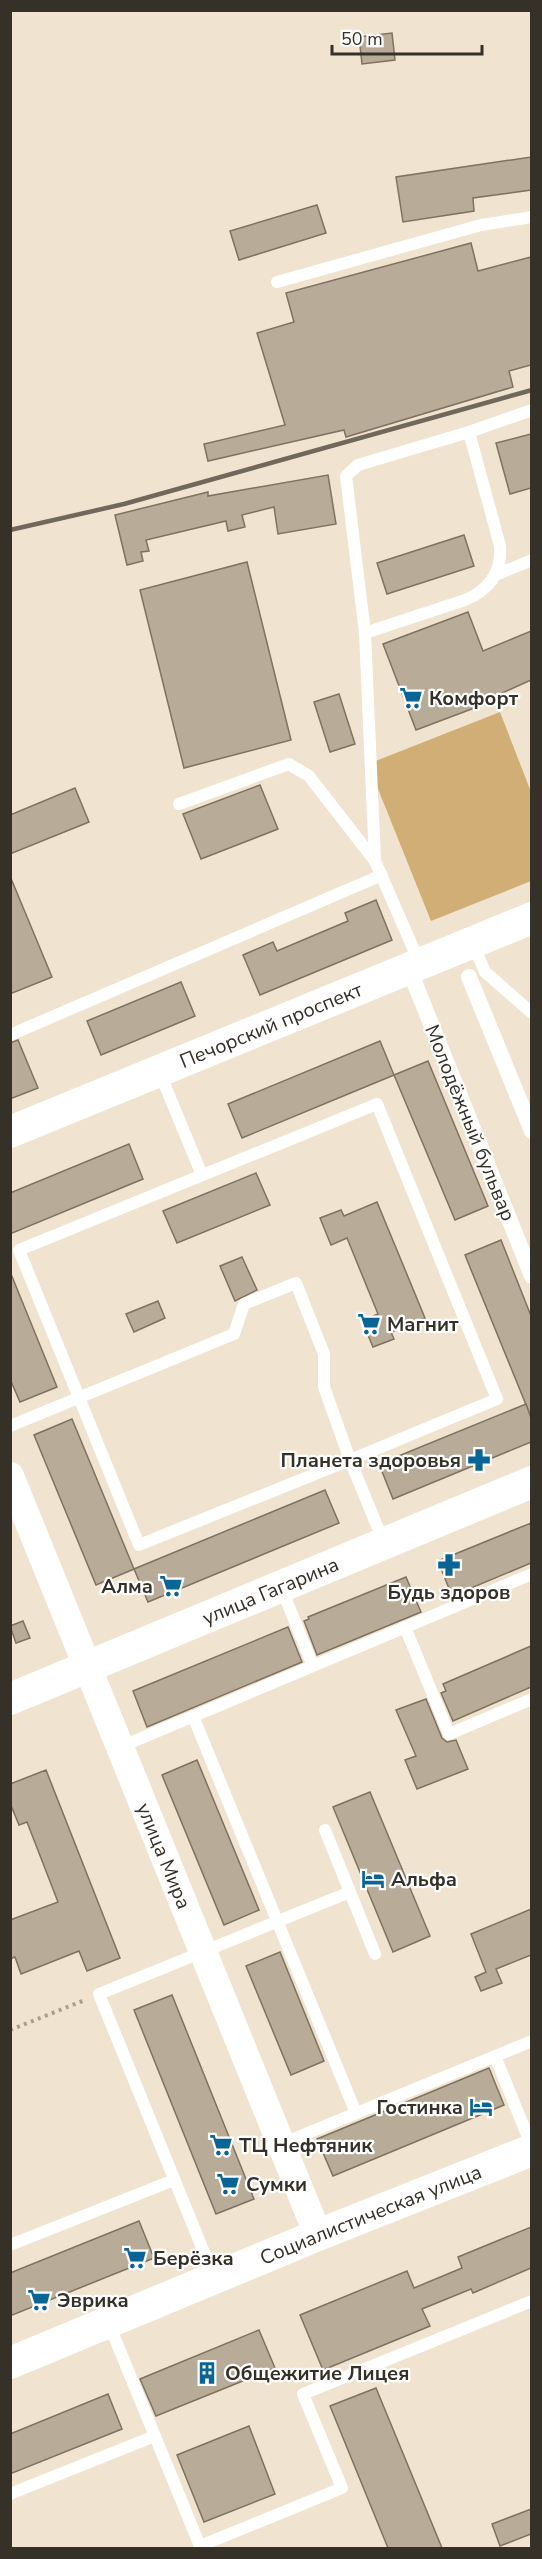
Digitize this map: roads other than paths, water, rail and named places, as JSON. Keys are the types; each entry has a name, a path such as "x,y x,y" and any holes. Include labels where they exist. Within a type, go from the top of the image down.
{"main road":[{"name":"Печорский проспект","path":"10,1132 531,918"},
{"name":"улица Гагарина","path":"10,1699 531,1482"},
{"name":"Социалистическая улица","path":"10,2363 531,2149"}],"street":[{"name":"Молодёжный бульвар","path":"414,967 531,1276"},
{"path":"469,977 531,1131"},
{"name":"улица Мира","path":"10,1476 318,2235"}],"lane":[{"path":"277,282 481,225 531,217"},
{"path":"375,861 365,633 346,476 357,465 469,432 531,410"},
{"path":"469,432 500,546 501,558 498,574"},
{"path":"365,633 477,595 498,574 531,561"},
{"path":"178,804 289,764 309,776 375,861 414,967"},
{"path":"10,1035 382,875"},
{"path":"472,943 485,972 531,1013"},
{"path":"159,1071 202,1175"},
{"path":"377,1104 497,1399 139,1545 79,1398 19,1250 377,1104"},
{"path":"10,1426 234,1334 244,1304 296,1283 324,1354 324,1387 384,1544"},
{"path":"120,1747 531,1574"},
{"path":"281,1587 313,1666"},
{"path":"405,1627 449,1734 531,1698"},
{"path":"194,1716 356,2113"},
{"path":"325,1830 375,1954"},
{"path":"214,2278 99,1994 350,1892"},
{"path":"280,2144 531,2041"},
{"path":"495,2056 531,2149"},
{"path":"10,2245 174,2180"},
{"path":"109,2322 200,2546 342,2488 303,2394 531,2301"},
{"path":"10,2494 155,2436"}],"railway":[{"path":"10,530 124,504 532,390"}],"place":[{"name":"Комфорт","path":"411,698"},
{"name":"Магнит","path":"369,1324"},
{"name":"Планета здоровья","path":"479,1460"},
{"name":"Будь здоров","path":"449,1565"},
{"name":"Алма","path":"171,1586"},
{"name":"Альфа","path":"373,1879"},
{"name":"Гостинка","path":"481,2107"},
{"name":"ТЦ Нефтяник","path":"221,2145"},
{"name":"Сумки","path":"228,2184"},
{"name":"Берёзка","path":"135,2258"},
{"name":"Эврика","path":"39,2300"},
{"name":"Общежитие Лицея","path":"207,2373"}]}
